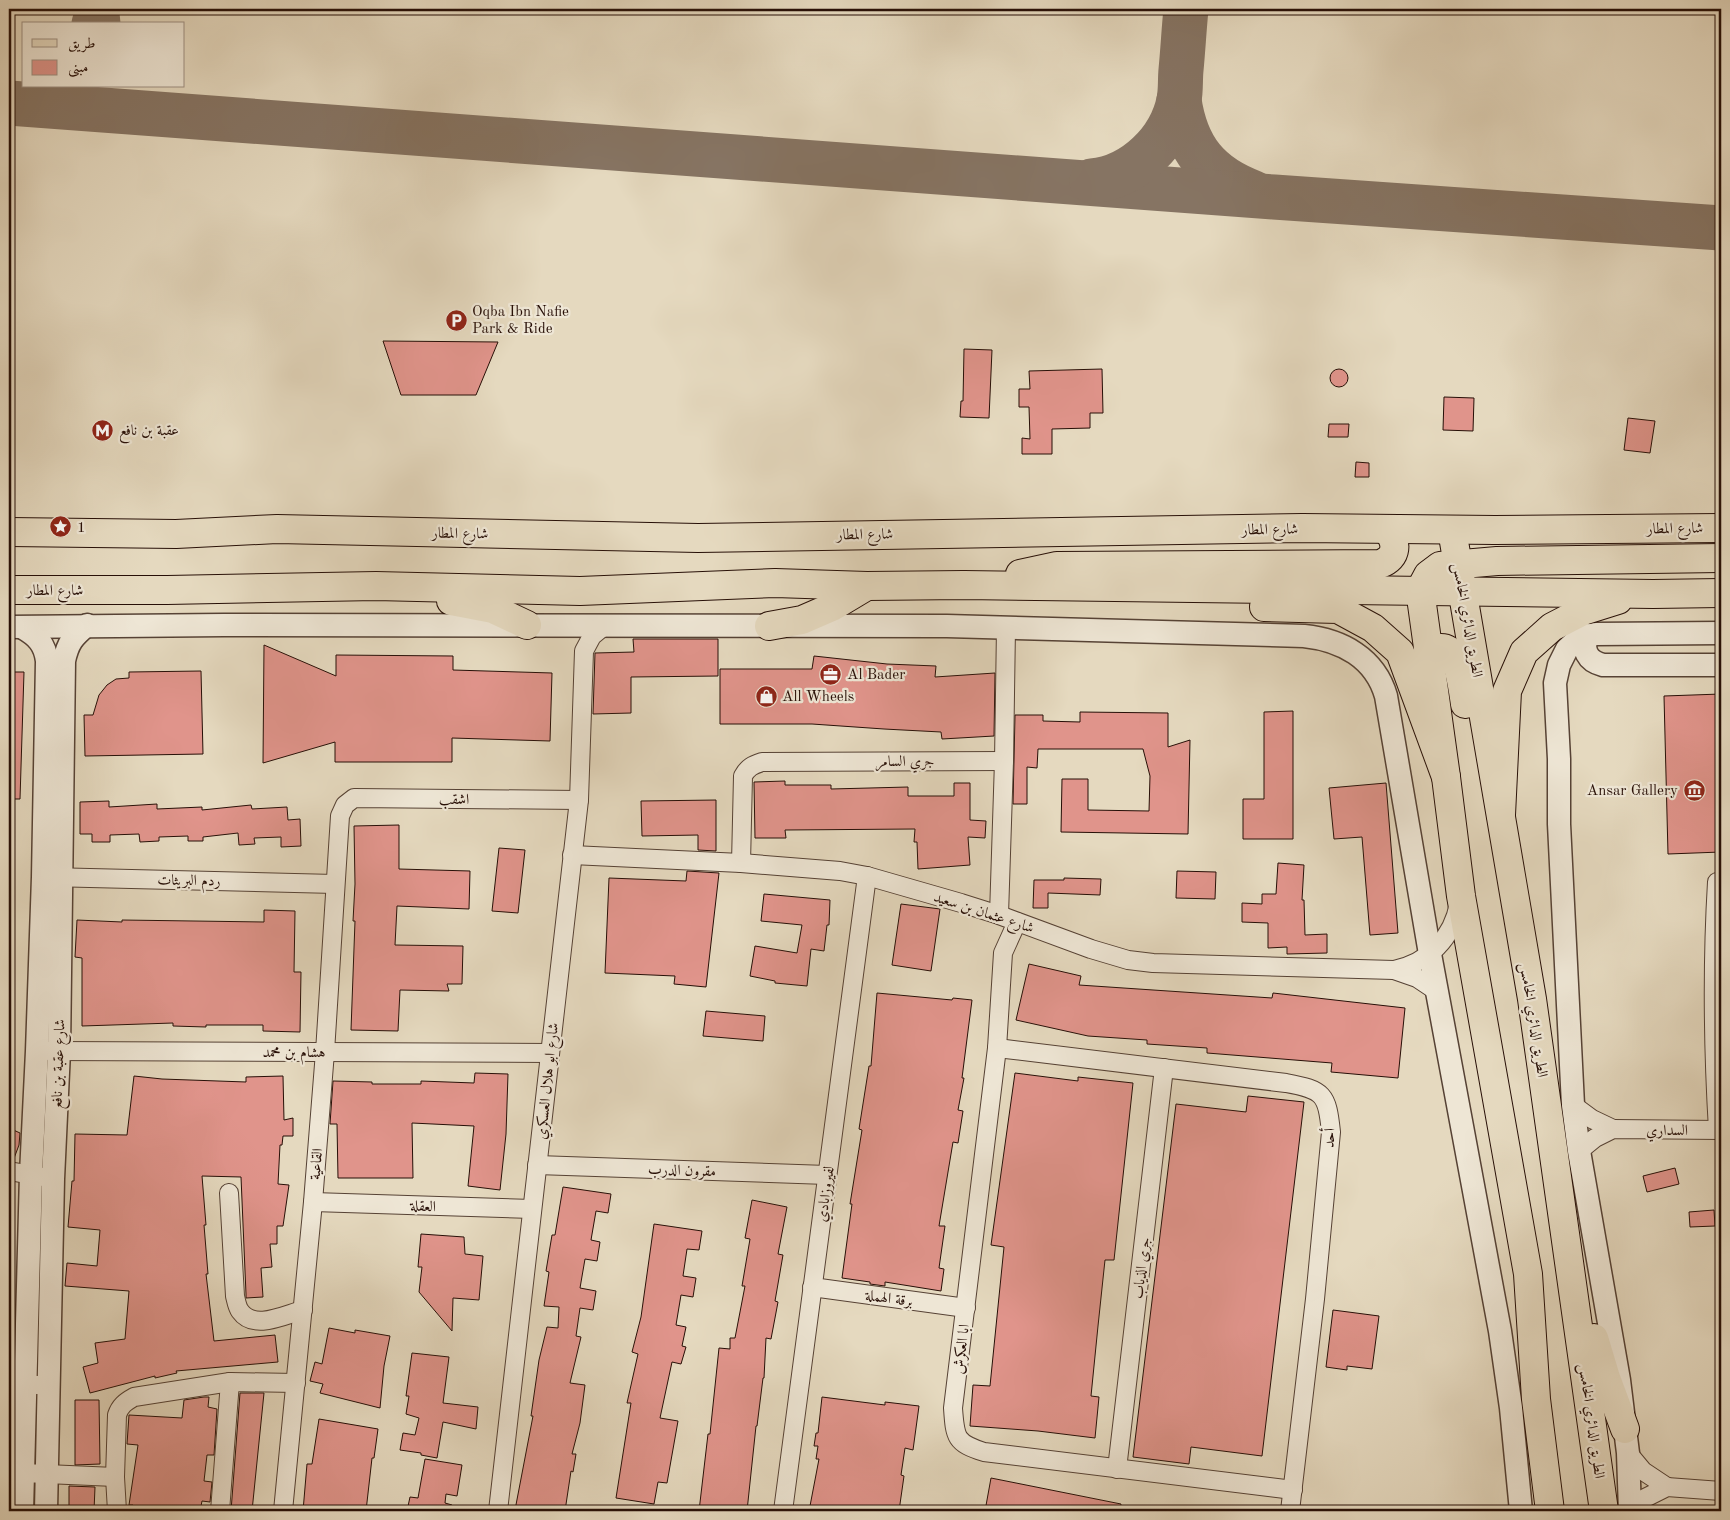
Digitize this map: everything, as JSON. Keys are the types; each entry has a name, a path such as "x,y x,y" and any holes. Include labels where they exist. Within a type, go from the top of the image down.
{"main road":[{"name":"شارع المطار","path":"9,532 176,534 277,528 698,538 1302,528 1452,530 1721,528"},
{"path":"964,585 1057,566 1380,564 1387,562 1395,546 1392,535 1386,530"},
{"name":"الطريق الدائري الخامس","path":"1452,530 1532,999 1604,1511"},
{"path":"1550,1511 1536,1399 1528,1274 1461,896 1420,590 1428,575 1440,566 1458,564 1497,561 1721,558"},
{"name":"شارع المطار","path":"9,590 167,590 376,586 580,590 774,583 867,586 964,585 1653,594 1721,593"},
{"path":"376,586 479,605 527,625"},
{"path":"769,626 802,620 832,608 867,586"},
{"path":"1148,587 1194,604 1338,609 1373,628 1400,652 1446,777"},
{"path":"1501,815 1507,691 1524,652 1552,627 1567,618 1606,604 1653,594"},
{"path":"1428,651 1442,648 1448,651 1454,658 1462,685 1492,875 1507,928 1523,948"},
{"path":"1573,1284 1592,1331 1627,1441"}],"street":[{"path":"16,628 87,625 1006,627 1304,636 1330,640 1354,652 1371,666 1383,686 1386,696 1430,954 1500,1330 1511,1408 1521,1511"},
{"name":"شارع عقبة بن نافع","path":"46,1511 53,1179 48,1051 52,877 64,661 67,646 87,625"},
{"path":"564,626 577,637 584,651"},
{"path":"584,651 592,636 604,626"},
{"path":"999,915 1006,627"},
{"name":"شارع عقبة بن نافع","path":"16,628 35,635 42,643 46,652 52,877"},
{"path":"1721,633 1596,634 1587,635 1584,648 1590,660 1602,665 1721,665"},
{"name":"الطريق الدائري الخامس","path":"1587,635 1572,643 1562,656 1557,674 1559,824 1573,1105 1579,1151 1619,1380 1627,1441 1630,1511"},
{"name":"شارع ابو هلال العسكري","path":"498,1511 578,800 584,651"},
{"name":"جري السامر","path":"741,863 743,776 753,764 762,762 1004,761"},
{"name":"اشقب","path":"340,816 345,806 354,798 578,800"},
{"name":"القاعية","path":"283,1511 313,1202 325,1052 340,816"},
{"name":"شارع عثمان بن سعيد","path":"572,855 741,863 840,871 867,876 999,915 1091,949 1128,960 1394,970 1417,978 1438,992"},
{"name":"لفيروزابادي","path":"783,1511 867,876"},
{"name":"ردم البريثات","path":"52,877 335,884"},
{"path":"1717,882 1713,990 1719,1130"},
{"name":"شارع عثمان بن سعيد","path":"1394,970 1413,964 1430,954 1442,942 1452,928 1461,896"},
{"name":"ابا العكرش","path":"1017,922 1003,952 997,1048 953,1408 954,1427 959,1440 970,1448 984,1452 1293,1490"},
{"name":"أحد","path":"997,1048 1286,1083 1318,1091 1325,1099 1330,1132 1315,1299 1290,1511"},
{"name":"شارع عقبة بن نافع","path":"22,1511 23,1473 17,1384 31,1174 48,1051"},
{"name":"هشام بن محمد","path":"48,1051 550,1053"},
{"name":"جري الذياب","path":"1117,1469 1164,1068"},
{"name":"السداري","path":"1573,1105 1592,1119 1613,1129 1719,1130"},
{"name":"السداري","path":"1579,1151 1595,1138 1613,1129"},
{"name":"مقرون الدرب","path":"537,1165 827,1175"},
{"path":"9,1171 53,1179"},
{"path":"229,1193 235,1296 240,1311 250,1319 260,1322 302,1310"},
{"name":"العقلة","path":"313,1202 532,1209"},
{"name":"برقة الهملة","path":"812,1287 966,1308"},
{"path":"116,1511 116,1415 125,1401 134,1397 230,1382 296,1383"},
{"path":"220,1511 230,1382"},
{"path":"17,1384 49,1386"},
{"path":"1627,1441 1642,1471 1666,1487 1721,1490"},
{"path":"23,1473 115,1477"},
{"path":"1635,1511 1645,1498 1666,1487"}],"building":[{"path":"383,341 498,342 476,395 401,395"},
{"path":"964,349 992,350 989,418 960,417 961,401 963,401"},
{"path":"1102,369 1103,413 1090,413 1090,428 1052,429 1052,454 1022,454 1022,438 1030,439 1029,407 1019,407 1019,389 1030,389 1029,371"},
{"path":"1335,369 1343,369 1348,374 1346,385 1335,387 1330,382 1330,374"},
{"path":"1444,397 1474,398 1473,431 1443,430"},
{"path":"1628,418 1655,421 1650,453 1624,450"},
{"path":"1329,424 1349,424 1348,437 1328,437"},
{"path":"1356,462 1369,463 1369,477 1355,477"},
{"path":"633,639 718,639 718,676 631,677 631,713 593,714 595,653 634,652"},
{"path":"264,645 336,676 336,655 453,656 453,670 552,673 550,741 452,738 452,762 335,762 335,742 263,763"},
{"path":"814,656 887,664 936,666 935,677 995,673 994,736 942,739 941,732 812,724 720,724 720,669 812,669"},
{"path":"201,671 203,754 85,756 84,715 93,715 99,695 107,685 116,679 129,678 129,672"},
{"path":"9,672 24,672 20,799 9,799"},
{"name":"Ansar Gallery","path":"1721,694 1721,852 1668,854 1664,696"},
{"path":"1293,711 1293,839 1243,839 1243,799 1264,799 1264,712"},
{"path":"1080,712 1168,713 1168,747 1190,740 1188,834 1061,832 1062,779 1088,779 1088,810 1149,811 1150,776 1143,749 1038,749 1037,768 1027,767 1027,804 1013,804 1015,715 1043,715 1043,721 1080,722"},
{"path":"785,781 785,785 831,785 831,789 908,787 908,796 954,796 954,783 970,783 970,820 986,821 985,838 968,837 970,865 918,869 917,842 914,842 915,829 785,830 786,838 755,838 754,782"},
{"path":"1386,783 1398,933 1370,935 1362,837 1334,839 1329,788"},
{"path":"716,800 716,851 698,850 698,835 642,836 641,801"},
{"path":"109,801 109,807 157,804 157,809 202,807 202,810 251,805 252,809 287,807 288,820 300,819 301,846 281,847 281,837 254,838 255,844 239,845 238,833 203,837 203,841 188,841 188,836 159,837 159,841 140,842 139,834 110,835 110,842 92,842 92,834 80,834 80,802"},
{"path":"399,825 399,869 470,871 469,909 397,906 395,945 463,946 462,984 447,984 449,991 400,990 398,1031 351,1030 355,921 353,921 355,884 354,826"},
{"path":"499,848 525,850 518,913 492,911"},
{"path":"1278,863 1304,865 1302,900 1304,900 1305,935 1327,934 1327,953 1287,954 1287,947 1268,948 1268,923 1242,922 1242,903 1262,904 1262,894 1276,894"},
{"path":"687,871 719,873 706,987 674,984 675,976 605,973 609,878 686,881"},
{"path":"1177,871 1216,872 1215,899 1176,898"},
{"path":"1064,878 1101,879 1100,895 1048,893 1048,908 1033,908 1034,880 1064,880"},
{"path":"764,894 830,900 829,925 827,925 824,951 811,949 807,986 775,983 775,981 750,976 755,946 797,953 802,925 761,921"},
{"path":"901,904 940,909 931,971 892,965"},
{"path":"264,910 295,911 294,972 301,972 300,1032 263,1031 263,1025 206,1025 206,1027 173,1026 173,1023 82,1026 82,958 75,957 77,920 122,922 122,920 264,922"},
{"path":"1029,964 1081,976 1079,985 1272,998 1273,993 1405,1008 1398,1078 1331,1072 1332,1063 1207,1053 1207,1048 1147,1044 1147,1040 1088,1036 1016,1020"},
{"path":"877,993 972,1000 962,1078 964,1078 958,1110 963,1111 958,1143 953,1142 939,1226 945,1226 939,1268 944,1269 941,1291 885,1282 885,1286 842,1278 852,1204 850,1204 862,1130 859,1129 869,1066 871,1066"},
{"path":"706,1011 765,1016 763,1041 703,1036"},
{"path":"475,1073 508,1074 506,1134 500,1190 468,1186 474,1126 412,1123 413,1178 338,1178 337,1124 330,1124 333,1081 372,1082 372,1084 421,1084 421,1081 474,1083"},
{"path":"1015,1073 1078,1081 1078,1077 1133,1083 1114,1260 1105,1260 1091,1396 1099,1397 1095,1438 1038,1431 970,1426 973,1385 990,1386 1004,1247 991,1245"},
{"path":"134,1076 246,1082 246,1077 283,1076 284,1120 293,1118 293,1136 283,1136 282,1145 280,1145 278,1184 289,1185 283,1226 277,1226 277,1244 270,1244 272,1267 261,1268 263,1297 246,1298 241,1177 202,1176 208,1274 206,1274 214,1341 275,1335 278,1362 176,1371 177,1373 155,1378 155,1376 90,1393 83,1367 98,1363 95,1343 125,1339 129,1291 65,1286 67,1263 97,1266 100,1230 68,1227 72,1181 74,1181 75,1134 127,1135"},
{"path":"1248,1096 1304,1102 1262,1456 1191,1447 1189,1464 1133,1457 1176,1104 1246,1112"},
{"path":"9,1128 20,1133 19,1145 13,1161 9,1161"},
{"path":"1675,1168 1679,1184 1647,1192 1643,1176"},
{"path":"563,1187 611,1194 608,1213 596,1211 591,1240 600,1242 597,1261 585,1259 580,1288 596,1291 593,1310 580,1308 576,1336 581,1337 570,1383 585,1385 580,1423 572,1454 576,1454 573,1472 571,1471 565,1511 515,1510 533,1416 531,1416 539,1360 547,1327 558,1328 559,1307 544,1306 549,1272 546,1271 552,1235 555,1235"},
{"path":"752,1200 787,1207 778,1254 783,1255 775,1301 778,1302 771,1339 766,1338 764,1378 756,1426 747,1511 699,1511 708,1434 710,1434 719,1348 730,1349 730,1338 735,1338 745,1286 742,1286 750,1239 745,1238"},
{"path":"1714,1210 1715,1226 1690,1227 1689,1212"},
{"path":"654,1224 702,1231 699,1250 687,1249 683,1276 696,1278 693,1297 681,1295 676,1325 686,1327 682,1346 686,1347 681,1364 672,1362 660,1418 678,1421 667,1483 658,1482 654,1504 616,1498 631,1403 627,1403 638,1354 632,1352 641,1317"},
{"path":"421,1234 464,1237 465,1254 483,1256 479,1300 453,1298 452,1331 419,1292 422,1267 418,1267"},
{"path":"1333,1310 1379,1316 1372,1369 1347,1366 1347,1370 1326,1367"},
{"path":"329,1328 355,1333 355,1330 390,1336 384,1366 380,1408 320,1393 323,1384 310,1381 315,1362 322,1364"},
{"path":"412,1353 449,1357 443,1403 478,1407 476,1429 443,1422 437,1458 421,1455 421,1453 400,1450 403,1433 415,1435 419,1418 406,1414 409,1396 406,1396"},
{"path":"240,1393 264,1393 252,1511 231,1511"},
{"path":"209,1397 208,1407 217,1409 214,1455 207,1455 204,1481 212,1482 210,1502 202,1501 201,1506 197,1506 197,1511 132,1511 133,1505 129,1505 138,1445 127,1444 129,1415 182,1418 184,1400"},
{"path":"822,1397 885,1405 885,1402 919,1406 913,1450 905,1448 901,1475 904,1476 899,1511 837,1511 810,1506 819,1459 816,1459 818,1446 814,1446 816,1433 818,1433"},
{"path":"75,1400 99,1400 100,1464 75,1465"},
{"path":"319,1419 378,1429 374,1458 372,1458 366,1511 303,1511 307,1464 312,1464"},
{"path":"425,1459 462,1465 457,1496 446,1494 445,1503 452,1505 451,1511 407,1511 410,1497 418,1498"},
{"path":"991,1478 1121,1504 1120,1511 985,1511"},
{"path":"69,1486 95,1487 94,1511 69,1511"}],"taxiway":[{"path":"1092,181 1107,178 1136,164 1159,143 1168,129 1175,115 1180,96 1186,9"},
{"path":"95,22 97,14 98,22"},
{"path":"1179,100 1187,132 1202,158 1224,178 1254,193"},
{"path":"9,103 1274,197 1721,228"}],"place":[{"name":"Oqba Ibn Nafie Park & Ride","path":"456,320"},
{"name":"عقبة بن نافع","path":"103,430"},
{"name":"1","path":"61,527"},
{"name":"Al Bader","path":"831,674"},
{"name":"All Wheels","path":"766,696"},
{"name":"Ansar Gallery","path":"1694,790"}]}
